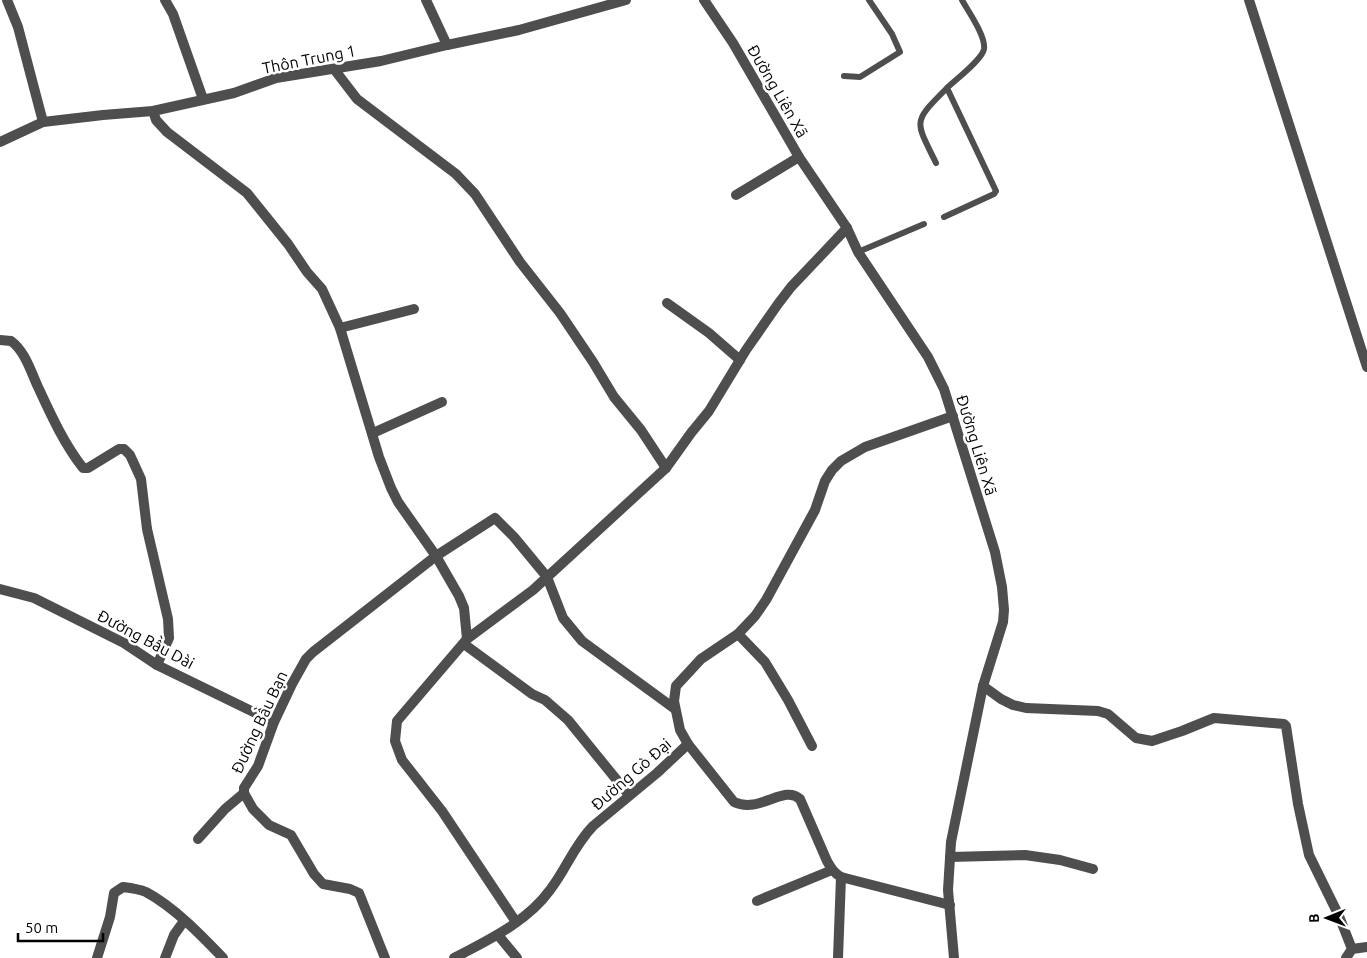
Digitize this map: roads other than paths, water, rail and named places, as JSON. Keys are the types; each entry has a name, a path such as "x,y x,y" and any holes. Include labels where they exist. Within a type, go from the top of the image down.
{"street":[{"path":"7,0 18,27 43,122"},
{"path":"165,0 173,14 202,99"},
{"path":"426,0 447,45"},
{"name":"Thôn Trung 1","path":"0,142 43,122 153,111 234,92 276,78 380,61 519,30 626,0"},
{"name":"Đường Liên Xã","path":"704,0 733,43 798,157 847,228 858,252 928,357 944,389 995,552 1002,587 1003,622 983,686 951,842 948,890 954,958"},
{"path":"1249,0 1367,367"},
{"path":"334,69 357,99 444,165 475,194 520,262 560,313 614,397 641,430 666,468"},
{"path":"153,111 156,120 167,132 247,193 322,289 340,328 379,457 391,488 398,502 436,556 464,608 465,642"},
{"path":"736,196 798,157"},
{"path":"516,922 442,811 402,760 395,741 397,721 465,642 486,623 533,590 666,468 709,411 740,360 791,287 847,228"},
{"path":"666,302 709,333 740,360"},
{"path":"340,328 414,309"},
{"path":"0,340 11,341 22,353 63,438 83,468 88,468 119,449 124,449 130,455 141,479 147,529 168,619 169,638 157,665"},
{"path":"373,433 442,402"},
{"name":"Đường Gò Đại","path":"454,958 498,935 536,906 559,878 576,845 583,836 688,744 680,730 675,709 674,692 679,682 701,660 746,627 766,600 816,510 825,481 832,470 841,461 865,447 953,416"},
{"name":"Đường Bầu Bạn","path":"384,958 358,893 350,889 323,884 314,874 291,835 269,825 253,808 244,793 244,788 258,766 274,722 306,658 436,556 495,518 514,536 547,576"},
{"path":"547,576 563,618 582,641 675,709"},
{"name":"Đường Bầu Dài","path":"0,590 34,598 124,643 157,665 274,722"},
{"path":"738,634 765,662 788,700 812,746"},
{"path":"465,642 532,694 545,700 568,720 628,795"},
{"path":"983,686 1001,699 1013,705 1026,708 1098,711 1108,714 1136,738 1142,740 1152,741 1164,738 1214,718 1284,724 1286,726 1298,804 1309,855 1339,916 1349,954 1367,947"},
{"path":"688,744 734,802 749,806 758,805 786,794 800,799 832,870 842,877 950,906"},
{"path":"198,839 225,809 244,793"},
{"path":"950,858 1025,854 1060,860 1093,869"},
{"path":"757,901 832,870"},
{"path":"838,958 842,877"},
{"path":"97,958 110,917 114,893 123,887 145,892 176,913 223,958"},
{"path":"165,958 174,935 184,922"},
{"path":"498,935 517,958"}],"lane":[{"path":"844,76 860,77 900,52 892,34 869,0"},
{"path":"936,163 919,129 920,117 980,57 984,49 982,37 962,0"},
{"path":"944,217 994,194 996,191 947,88"},
{"path":"858,252 924,224"}]}
